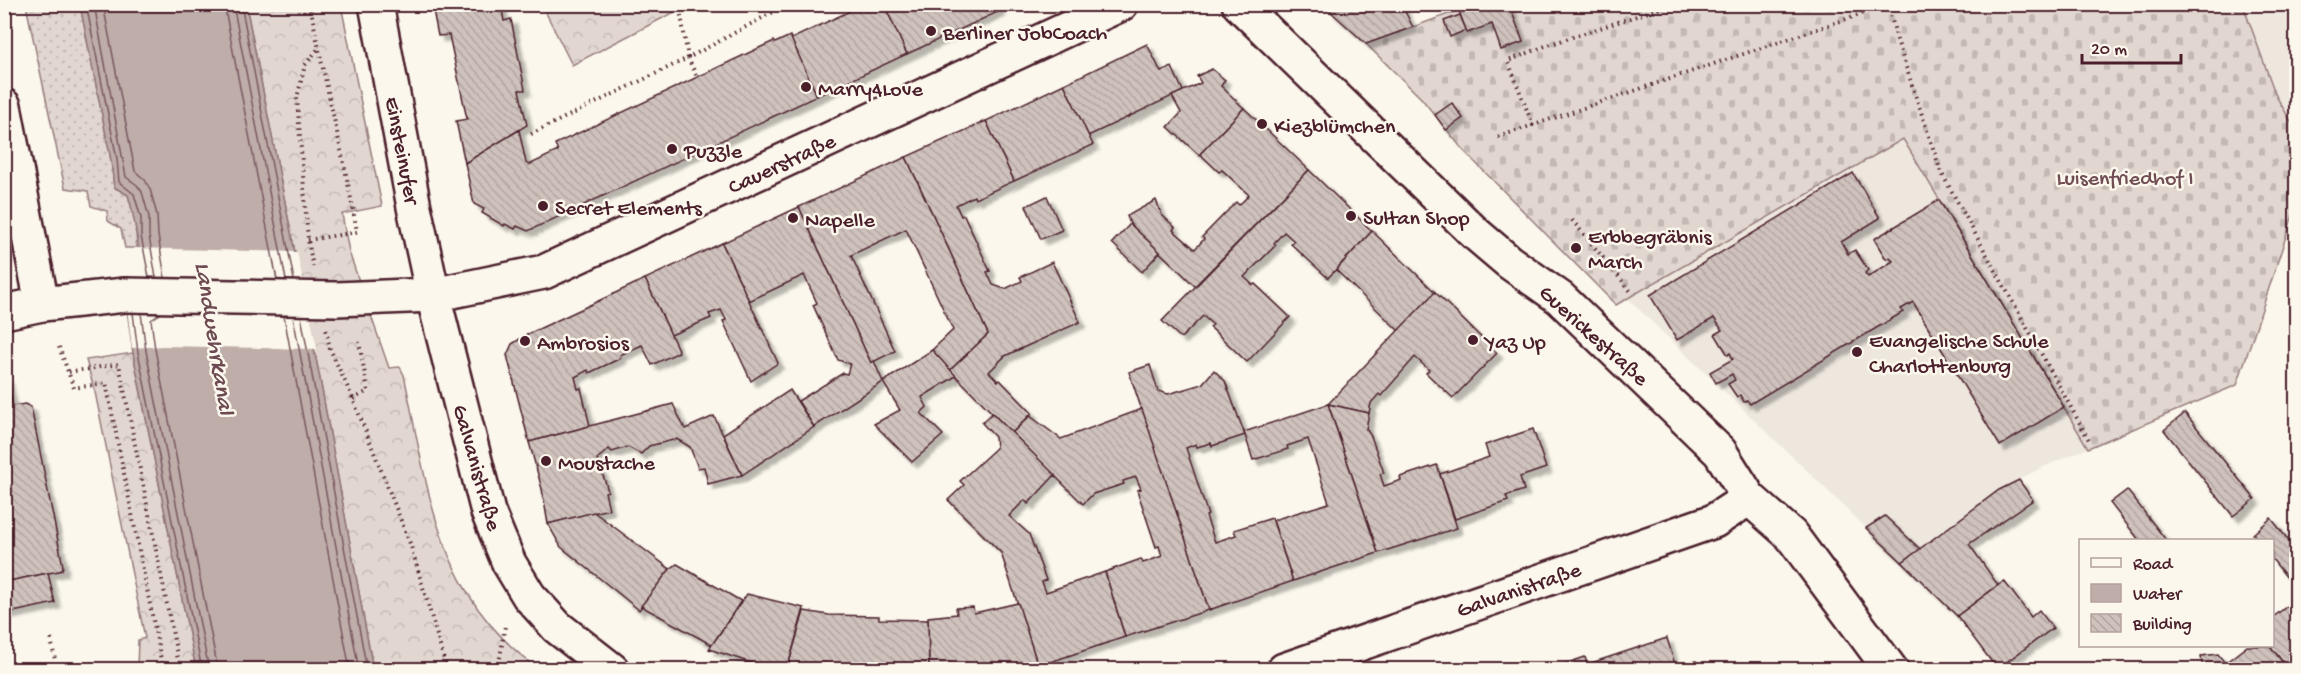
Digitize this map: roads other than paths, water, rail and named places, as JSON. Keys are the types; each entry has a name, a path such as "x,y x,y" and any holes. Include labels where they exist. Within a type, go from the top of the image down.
{"street":[{"name":"Einsteinufer","path":"376,4 433,295"},
{"name":"Cauerstraße","path":"4,312 42,304 125,296 364,300 433,295 544,272 1121,4"},
{"name":"Guerickestraße","path":"1239,4 1476,234 1509,262 1560,298 1720,452 1749,498 1799,546 1891,669"},
{"path":"4,106 42,304"},
{"name":"Galvanistraße","path":"433,295 488,512 509,562 529,596 557,627 612,669"},
{"name":"Galvanistraße","path":"1284,669 1713,520 1749,498"}],"water":[{"name":"Landwehrkanal","path":"80,5 246,5 320,379 373,669 196,669 133,353 125,296 146,297 137,233 128,195 114,187 111,160"}],"place":[{"name":"Berliner JobCoach","path":"931,31"},
{"name":"Marry4Love","path":"806,87"},
{"name":"Kiezblümchen","path":"1262,124"},
{"name":"Puzzle","path":"672,149"},
{"name":"Secret Elements","path":"543,206"},
{"name":"Sultan Shop","path":"1351,216"},
{"name":"Napelle","path":"793,218"},
{"name":"Erbbegräbnis March","path":"1576,248"},
{"name":"Yaz Up","path":"1473,340"},
{"name":"Ambrosios","path":"525,341"},
{"name":"Evangelische Schule Charlottenburg","path":"1857,352"},
{"name":"Moustache","path":"546,461"}],"park label":[{"name":"Luisenfriedhof I","path":"2125,176"}]}
